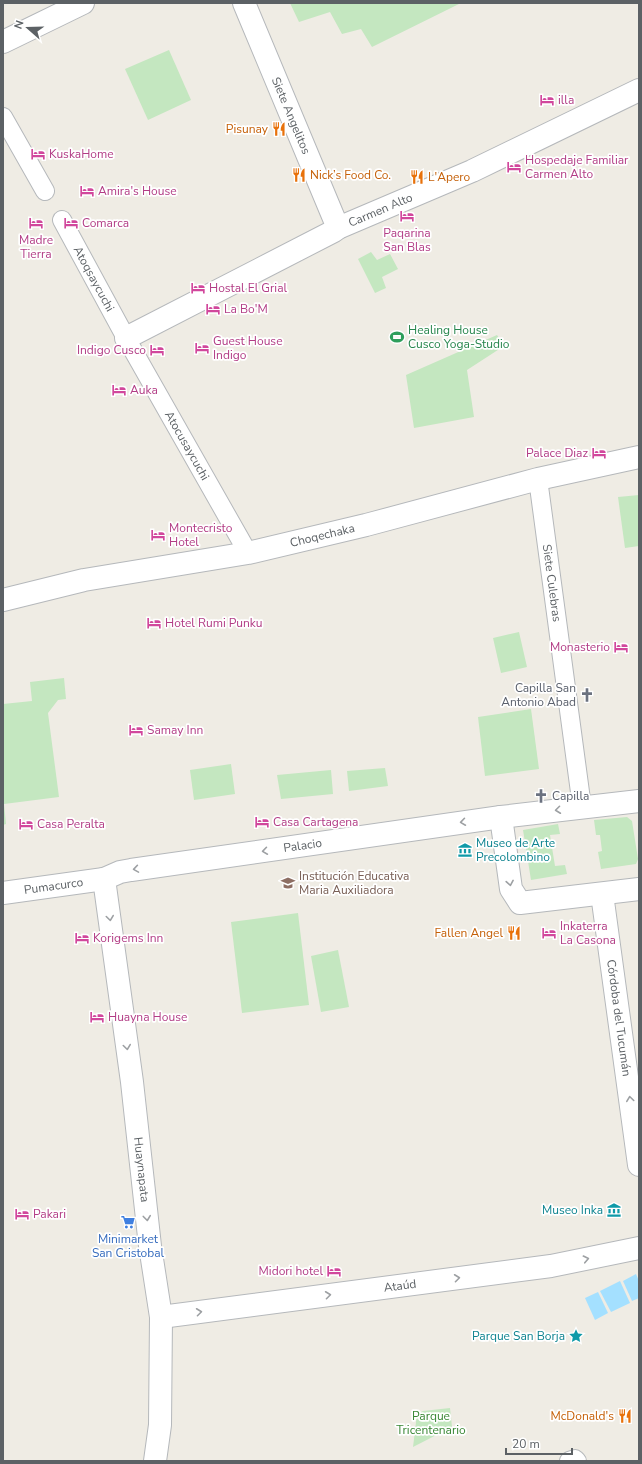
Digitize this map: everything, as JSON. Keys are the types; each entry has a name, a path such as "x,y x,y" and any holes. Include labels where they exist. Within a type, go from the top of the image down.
{"street":[{"path":"3,42 83,3"},
{"name":"Siete Angelitos","path":"244,3 338,228"},
{"name":"Carmen Alto","path":"126,338 338,228 472,171 639,90"},
{"path":"3,117 45,191"},
{"name":"Atoqsaycuchi","path":"62,220 126,338"},
{"name":"Atocusaycuchi","path":"126,338 248,554"},
{"name":"Choqechaka","path":"3,600 84,580 248,554 366,525 538,479 639,457"},
{"name":"Siete Culebras","path":"538,479 582,807"},
{"name":"Palacio","path":"104,879 120,872 131,870 501,817 639,801"},
{"path":"501,817 511,889 520,903 639,889"},
{"name":"Pumacurco","path":"3,893 104,879"},
{"name":"Huaynapata","path":"104,879 132,1082 150,1246 161,1317 160,1425 155,1461"},
{"name":"Córdoba del Tucumán","path":"602,894 639,1165"},
{"name":"Ataúd","path":"161,1317 551,1266 639,1248"}],"green space":[{"path":"290,3 461,3 372,47 361,29 342,34 330,12 299,22"},
{"path":"169,50 191,100 148,120 125,69"},
{"path":"371,252 377,260 390,254 398,269 382,277 386,288 375,293 358,259"},
{"path":"497,335 504,346 467,370 474,417 414,428 406,375"},
{"path":"639,495 639,546 625,548 618,497"},
{"path":"519,632 527,667 501,673 493,638"},
{"path":"64,678 66,699 58,700 48,713 59,797 4,804 6,824 3,825 3,704 32,701 30,682"},
{"path":"531,709 539,769 485,776 478,717"},
{"path":"231,764 235,794 194,800 190,770"},
{"path":"385,768 388,786 349,791 347,771"},
{"path":"331,770 333,794 281,799 277,775"},
{"path":"627,817 632,821 638,859 636,864 601,869 598,852 602,851 600,835 596,835 594,820"},
{"path":"558,824 560,834 550,835 555,866 565,865 567,874 531,880 523,830"},
{"path":"298,913 309,1005 242,1013 231,922"},
{"path":"338,950 349,1007 321,1012 311,956"},
{"name":"Parque Tricentenario","path":"450,1408 452,1427 413,1447 417,1414 423,1411"}],"water":[{"path":"636,1274 639,1281 639,1298 632,1301 623,1281"},
{"path":"620,1281 630,1303 611,1312 600,1291"},
{"path":"598,1292 608,1313 595,1320 585,1298"}],"place":[{"name":"illa","path":"547,100"},
{"name":"Pisunay","path":"279,129"},
{"name":"KuskaHome","path":"38,154"},
{"name":"Hospedaje Familiar Carmen Alto","path":"514,167"},
{"name":"Nick’s Food Co.","path":"299,175"},
{"name":"L'Apero","path":"417,177"},
{"name":"Amira's House","path":"87,191"},
{"name":"Paqarina San Blas","path":"407,216"},
{"name":"Madre Tierra","path":"36,223"},
{"name":"Comarca","path":"71,223"},
{"name":"Hostal El Grial","path":"198,288"},
{"name":"La Bo'M","path":"213,309"},
{"name":"Healing House Cusco Yoga-Studio","path":"397,337"},
{"name":"Guest House Indigo","path":"202,348"},
{"name":"Indigo Cusco","path":"157,350"},
{"name":"Auka","path":"119,390"},
{"name":"Palace Diaz","path":"599,453"},
{"name":"Montecristo Hotel","path":"158,535"},
{"name":"Hotel Rumi Punku","path":"154,623"},
{"name":"Monasterio","path":"621,647"},
{"name":"Capilla San Antonio Abad","path":"587,695"},
{"name":"Samay Inn","path":"136,730"},
{"name":"Capilla","path":"541,796"},
{"name":"Casa Cartagena","path":"262,822"},
{"name":"Casa Peralta","path":"26,824"},
{"name":"Museo de Arte Precolombino","path":"465,850"},
{"name":"Institución Educativa Maria Auxiliadora","path":"288,883"},
{"name":"Fallen Angel","path":"514,933"},
{"name":"Inkaterra La Casona","path":"549,933"},
{"name":"Korigems Inn","path":"82,938"},
{"name":"Huayna House","path":"97,1017"},
{"name":"Museo Inka","path":"614,1210"},
{"name":"Pakari","path":"22,1214"},
{"name":"Minimarket San Cristobal","path":"128,1222"},
{"name":"Midori hotel","path":"334,1271"},
{"name":"Parque San Borja","path":"576,1336"},
{"name":"McDonald's","path":"625,1416"}]}
